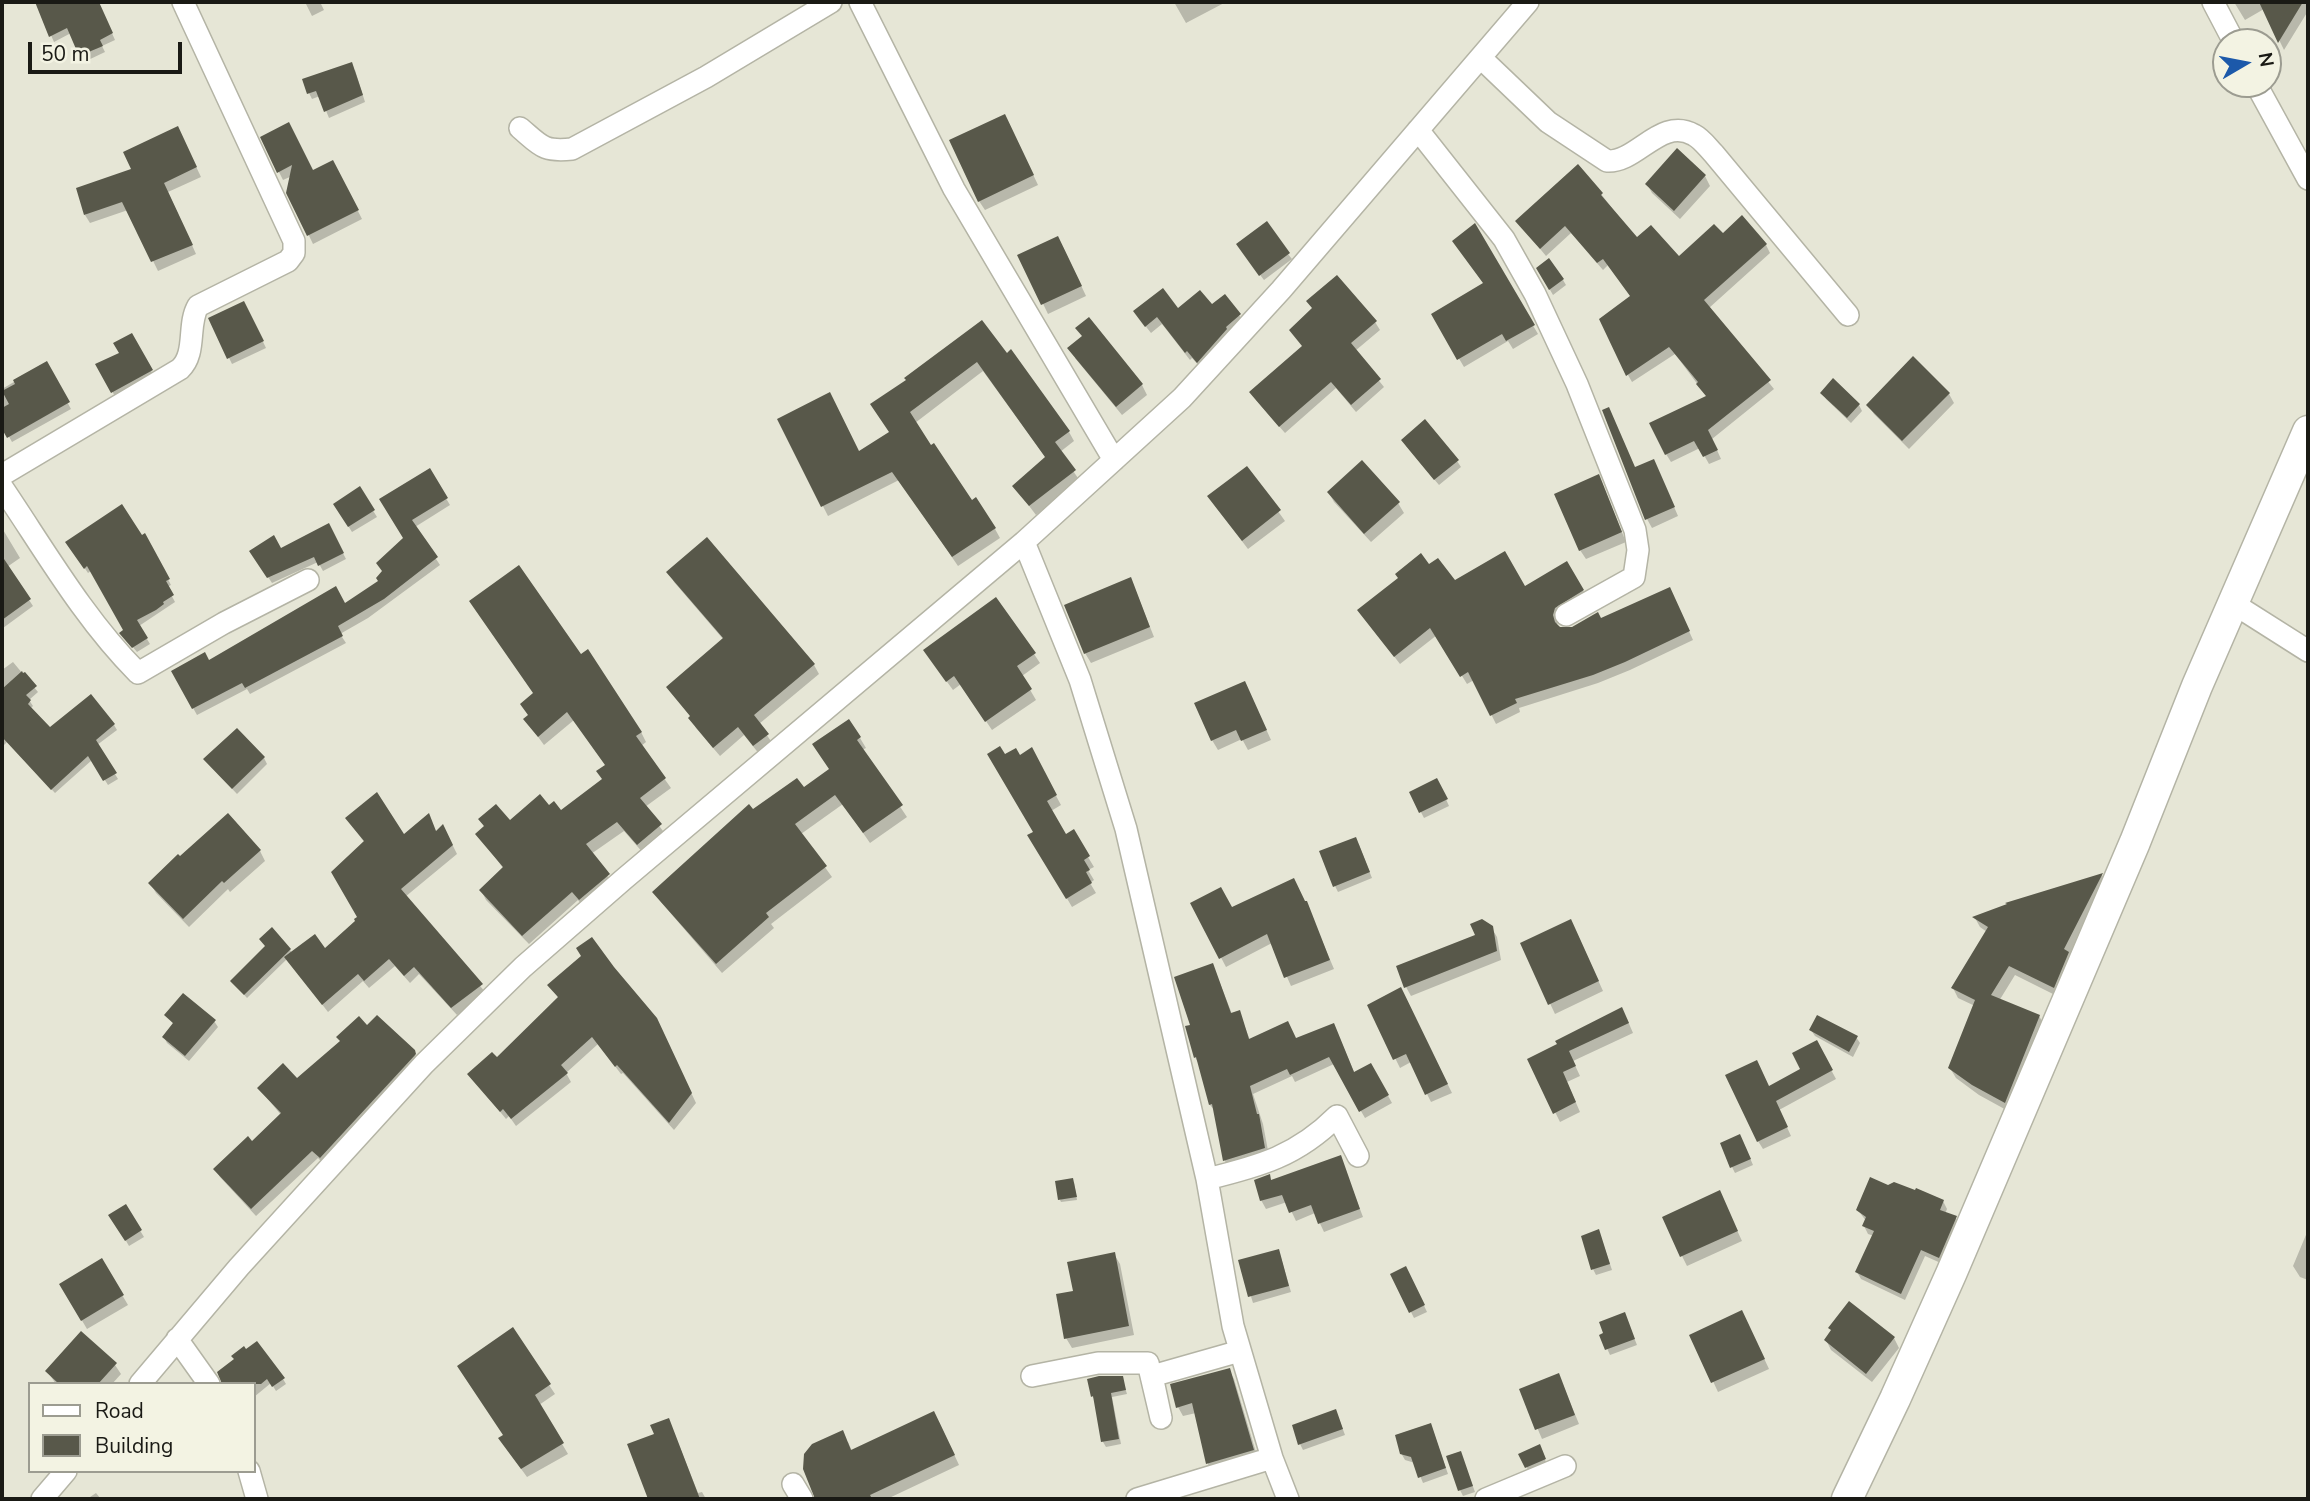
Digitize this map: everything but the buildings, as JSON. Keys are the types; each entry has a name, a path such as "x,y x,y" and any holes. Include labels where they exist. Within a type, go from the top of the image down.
{"main road":[{"path":"1847,1499 1951,1274 2135,842 2197,686 2308,432"}],"street":[{"path":"2,475 180,369 188,359 193,317 198,306 288,261 294,253 294,241 183,2"},
{"path":"520,128 543,148 555,151 572,149 706,76 831,2"},
{"path":"860,2 954,189 1114,460"},
{"path":"142,1382 239,1267 424,1064 523,967 1024,542 1182,398 1263,309 1528,2"},
{"path":"2213,2 2227,28"},
{"path":"1481,58 1548,122 1607,161 1625,158 1651,139 1664,134 1685,132 1695,136 1848,315"},
{"path":"2264,98 2308,179"},
{"path":"1418,130 1504,239 1535,294 1577,384 1635,530 1638,550 1634,576 1566,615"},
{"path":"2,486 90,615 125,662 138,673 223,623 308,580"},
{"path":"1024,542 1080,680 1126,829 1207,1179 1233,1326 1272,1458 1288,1499"},
{"path":"2234,604 2308,651"},
{"path":"1207,1179 1284,1155 1318,1135 1337,1116 1357,1156"},
{"path":"177,1339 208,1382"},
{"path":"1032,1376 1098,1363 1149,1363 1161,1418 1152,1376 1240,1350"},
{"path":"1137,1499 1272,1458"},
{"path":"1486,1499 1565,1466"},
{"path":"43,1499 64,1473"},
{"path":"250,1473 257,1499"}]}
